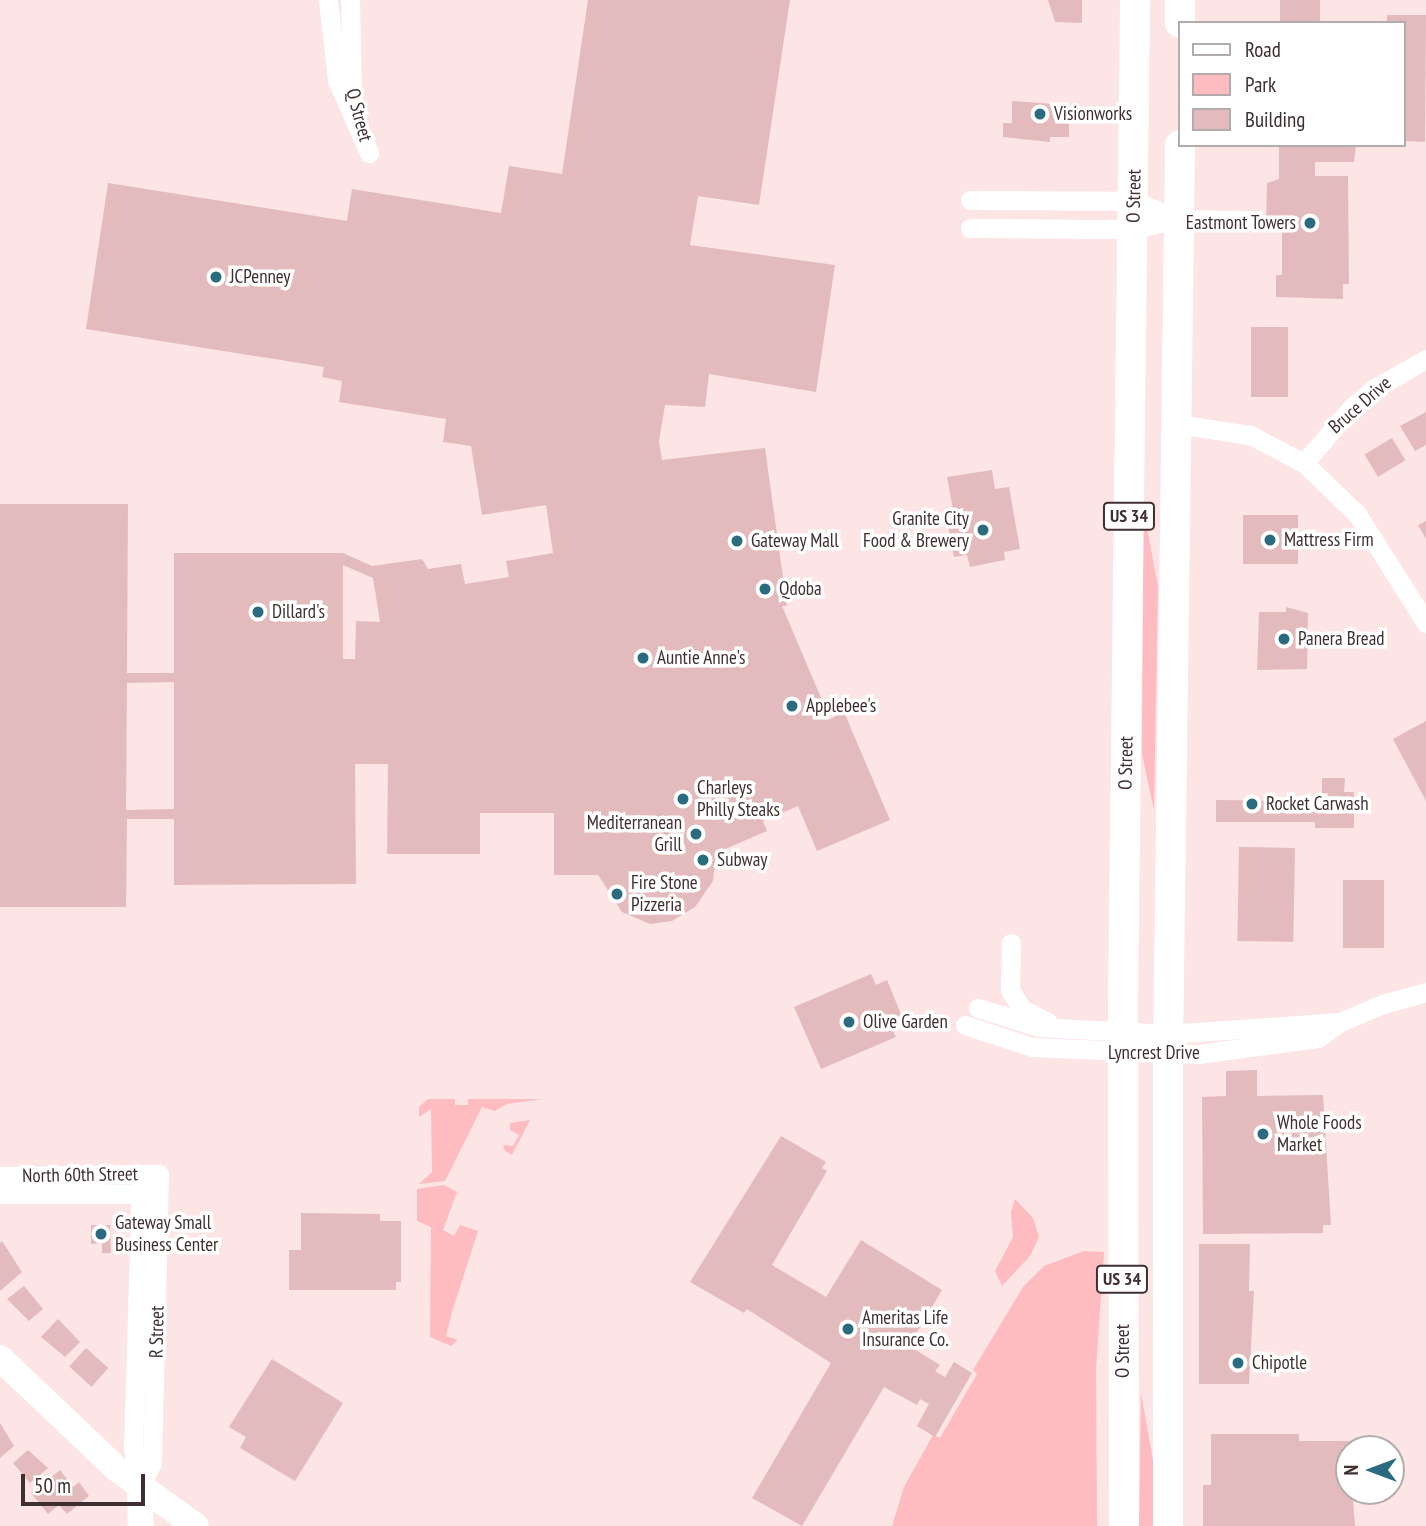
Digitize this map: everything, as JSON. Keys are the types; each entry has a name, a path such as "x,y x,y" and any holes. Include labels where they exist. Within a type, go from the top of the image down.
{"main road":[{"name":"O Street","path":"1124,1526 1123,1043 1135,0"},
{"path":"1180,0 1180,21"},
{"name":"US 34","path":"1168,1526 1168,1044 1180,147"},
{"path":"0,1358 76,1434 140,1487 196,1526"},
{"name":"R Street","path":"140,1487 141,1526"}],"street":[{"name":"Q Street","path":"328,0 337,80 369,153 350,87 350,0"},
{"path":"970,200 1179,219 1251,220"},
{"path":"970,228 1134,215 1179,219"},
{"name":"Bruce Drive","path":"1304,463 1339,420 1375,388 1426,359"},
{"path":"1177,424 1250,435 1304,463 1357,514 1426,623"},
{"path":"1011,943 1008,974 1016,1003 1055,1025"},
{"name":"Lyncrest Drive","path":"965,1025 1032,1047 1301,1041 1318,1038 1340,1022 1426,992"},
{"name":"Lyncrest Drive","path":"978,1008 1022,1024 1055,1025 1123,1043"},
{"name":"North 60th Street","path":"0,1176 150,1184"},
{"name":"North 60th Street","path":"0,1194 150,1184"},
{"name":"R Street","path":"140,1487 152,1463 150,1184"}],"green space":[{"path":"1143,508 1158,586 1154,810 1142,754"},
{"path":"428,1099 455,1099 455,1105 468,1105 468,1099 543,1099 507,1104 495,1111 482,1107 445,1181 419,1184 432,1172 431,1109 419,1117 419,1107"},
{"path":"530,1120 512,1155 505,1151 503,1145 513,1146 519,1135 510,1130 510,1123"},
{"path":"444,1185 457,1192 443,1230 454,1236 460,1225 478,1231 446,1336 458,1340 451,1346 430,1337 431,1227 417,1221 417,1189"},
{"path":"1015,1199 1033,1218 1039,1237 1030,1256 1002,1286 995,1271 1013,1237 1011,1212"},
{"path":"1084,1251 1104,1252 1096,1369 1097,1526 892,1526 904,1487 933,1435 940,1438 977,1374 973,1370 1023,1287 1044,1266"},
{"path":"1141,1393 1155,1472 1154,1526 1139,1526"}],"building":[{"path":"588,0 790,0 759,205 698,196 690,245 835,265 816,392 709,374 705,407 665,405 659,441 662,460 765,448 787,606 782,606 830,719 844,712 890,820 817,851 798,806 763,821 767,831 716,853 713,881 695,907 672,921 650,924 622,912 598,875 554,875 554,813 480,813 480,854 387,854 388,764 355,764 356,884 174,885 174,819 127,819 126,907 0,907 0,504 128,504 127,673 174,673 174,553 343,553 372,566 422,559 428,569 461,564 465,584 509,577 506,561 553,553 546,505 482,515 471,446 443,442 446,419 339,402 342,381 322,377 324,367 86,329 108,183 347,221 352,189 501,213 509,166 562,174","holes":["343,565 373,578 380,622 356,621 355,659 343,659","174,682 174,809 126,810 127,683"]},
{"path":"1048,0 1082,0 1082,23 1055,22"},
{"path":"1280,0 1320,0 1320,21 1280,21"},
{"path":"1387,15 1426,15 1425,142 1405,141 1405,21 1387,21"},
{"name":"Visionworks","path":"1012,101 1069,105 1069,137 1050,137 1050,142 1003,137 1003,123 1012,123"},
{"name":"Eastmont Towers","path":"1279,147 1356,147 1354,162 1315,162 1315,176 1348,176 1349,284 1343,284 1343,299 1276,297 1276,275 1282,275 1282,225 1266,222 1267,183 1279,179"},
{"path":"1251,327 1288,327 1288,397 1251,397"},
{"path":"1426,412 1426,445 1415,451 1400,426"},
{"path":"1392,438 1405,460 1378,477 1365,454"},
{"name":"Granite City Food & Brewery","path":"992,470 995,489 1009,487 1020,549 1004,552 1005,560 970,567 967,555 954,557 945,510 953,509 947,477"},
{"name":"Mattress Firm","path":"1243,515 1298,515 1298,564 1243,564"},
{"path":"1426,521 1426,539 1418,525"},
{"name":"Panera Bread","path":"1286,607 1308,613 1307,669 1257,670 1259,612 1286,612"},
{"path":"1426,721 1426,801 1393,739"},
{"name":"Rocket Carwash","path":"1322,778 1345,778 1344,792 1354,792 1354,828 1315,828 1315,822 1216,822 1216,800 1288,801 1288,807 1329,807 1328,793 1322,794"},
{"path":"1239,847 1295,848 1293,942 1237,941"},
{"path":"1343,880 1384,880 1384,948 1343,948"},
{"name":"Olive Garden","path":"871,974 876,985 887,980 903,1019 890,1025 896,1037 821,1069 794,1007"},
{"name":"Whole Foods Market","path":"1257,1070 1257,1096 1323,1095 1331,1225 1323,1225 1323,1233 1203,1234 1202,1097 1226,1096 1226,1071"},
{"name":"Ameritas Life Insurance Co.","path":"781,1136 826,1162 822,1168 827,1171 772,1265 826,1297 861,1240 942,1290 909,1346 940,1365 935,1371 945,1377 954,1362 972,1373 935,1437 917,1426 929,1404 920,1399 917,1405 884,1387 802,1526 752,1498 831,1363 747,1309 744,1313 690,1282"},
{"path":"301,1213 380,1214 380,1221 401,1221 401,1282 396,1282 396,1290 289,1290 289,1250 301,1250"},
{"name":"Gateway Small Business Center","path":"91,1225 110,1225 111,1253 102,1253 102,1243 91,1244"},
{"path":"2,1241 22,1272 0,1291 0,1243"},
{"path":"1199,1244 1250,1244 1249,1291 1254,1291 1249,1384 1199,1384"},
{"path":"24,1286 43,1309 29,1321 7,1299"},
{"path":"58,1319 80,1342 65,1357 41,1337"},
{"path":"86,1348 108,1368 92,1387 69,1367"},
{"path":"272,1359 343,1403 295,1481 240,1448 246,1437 229,1427"},
{"path":"0,1423 14,1446 0,1458"},
{"path":"1211,1434 1299,1434 1299,1441 1335,1441 1335,1505 1353,1505 1355,1526 1203,1526 1203,1485 1211,1485"},
{"path":"28,1450 48,1468 30,1483 13,1463"},
{"path":"60,1470 73,1487 79,1482 89,1496 67,1514 59,1505 48,1514 31,1493"}],"place":[{"name":"Visionworks","path":"1040,114"},
{"name":"Eastmont Towers","path":"1310,223"},
{"name":"JCPenney","path":"216,277"},
{"name":"Granite City Food & Brewery","path":"983,530"},
{"name":"Mattress Firm","path":"1270,540"},
{"name":"Gateway Mall","path":"737,541"},
{"name":"Qdoba","path":"765,589"},
{"name":"Dillard's","path":"258,612"},
{"name":"Panera Bread","path":"1284,639"},
{"name":"Auntie Anne's","path":"643,658"},
{"name":"Applebee's","path":"792,706"},
{"name":"Charleys Philly Steaks","path":"683,799"},
{"name":"Rocket Carwash","path":"1252,804"},
{"name":"Mediterranean Grill","path":"696,834"},
{"name":"Subway","path":"703,860"},
{"name":"Fire Stone Pizzeria","path":"617,894"},
{"name":"Olive Garden","path":"849,1022"},
{"name":"Whole Foods Market","path":"1263,1134"},
{"name":"Gateway Small Business Center","path":"101,1234"},
{"name":"Ameritas Life Insurance Co.","path":"848,1329"},
{"name":"Chipotle","path":"1238,1363"}]}
